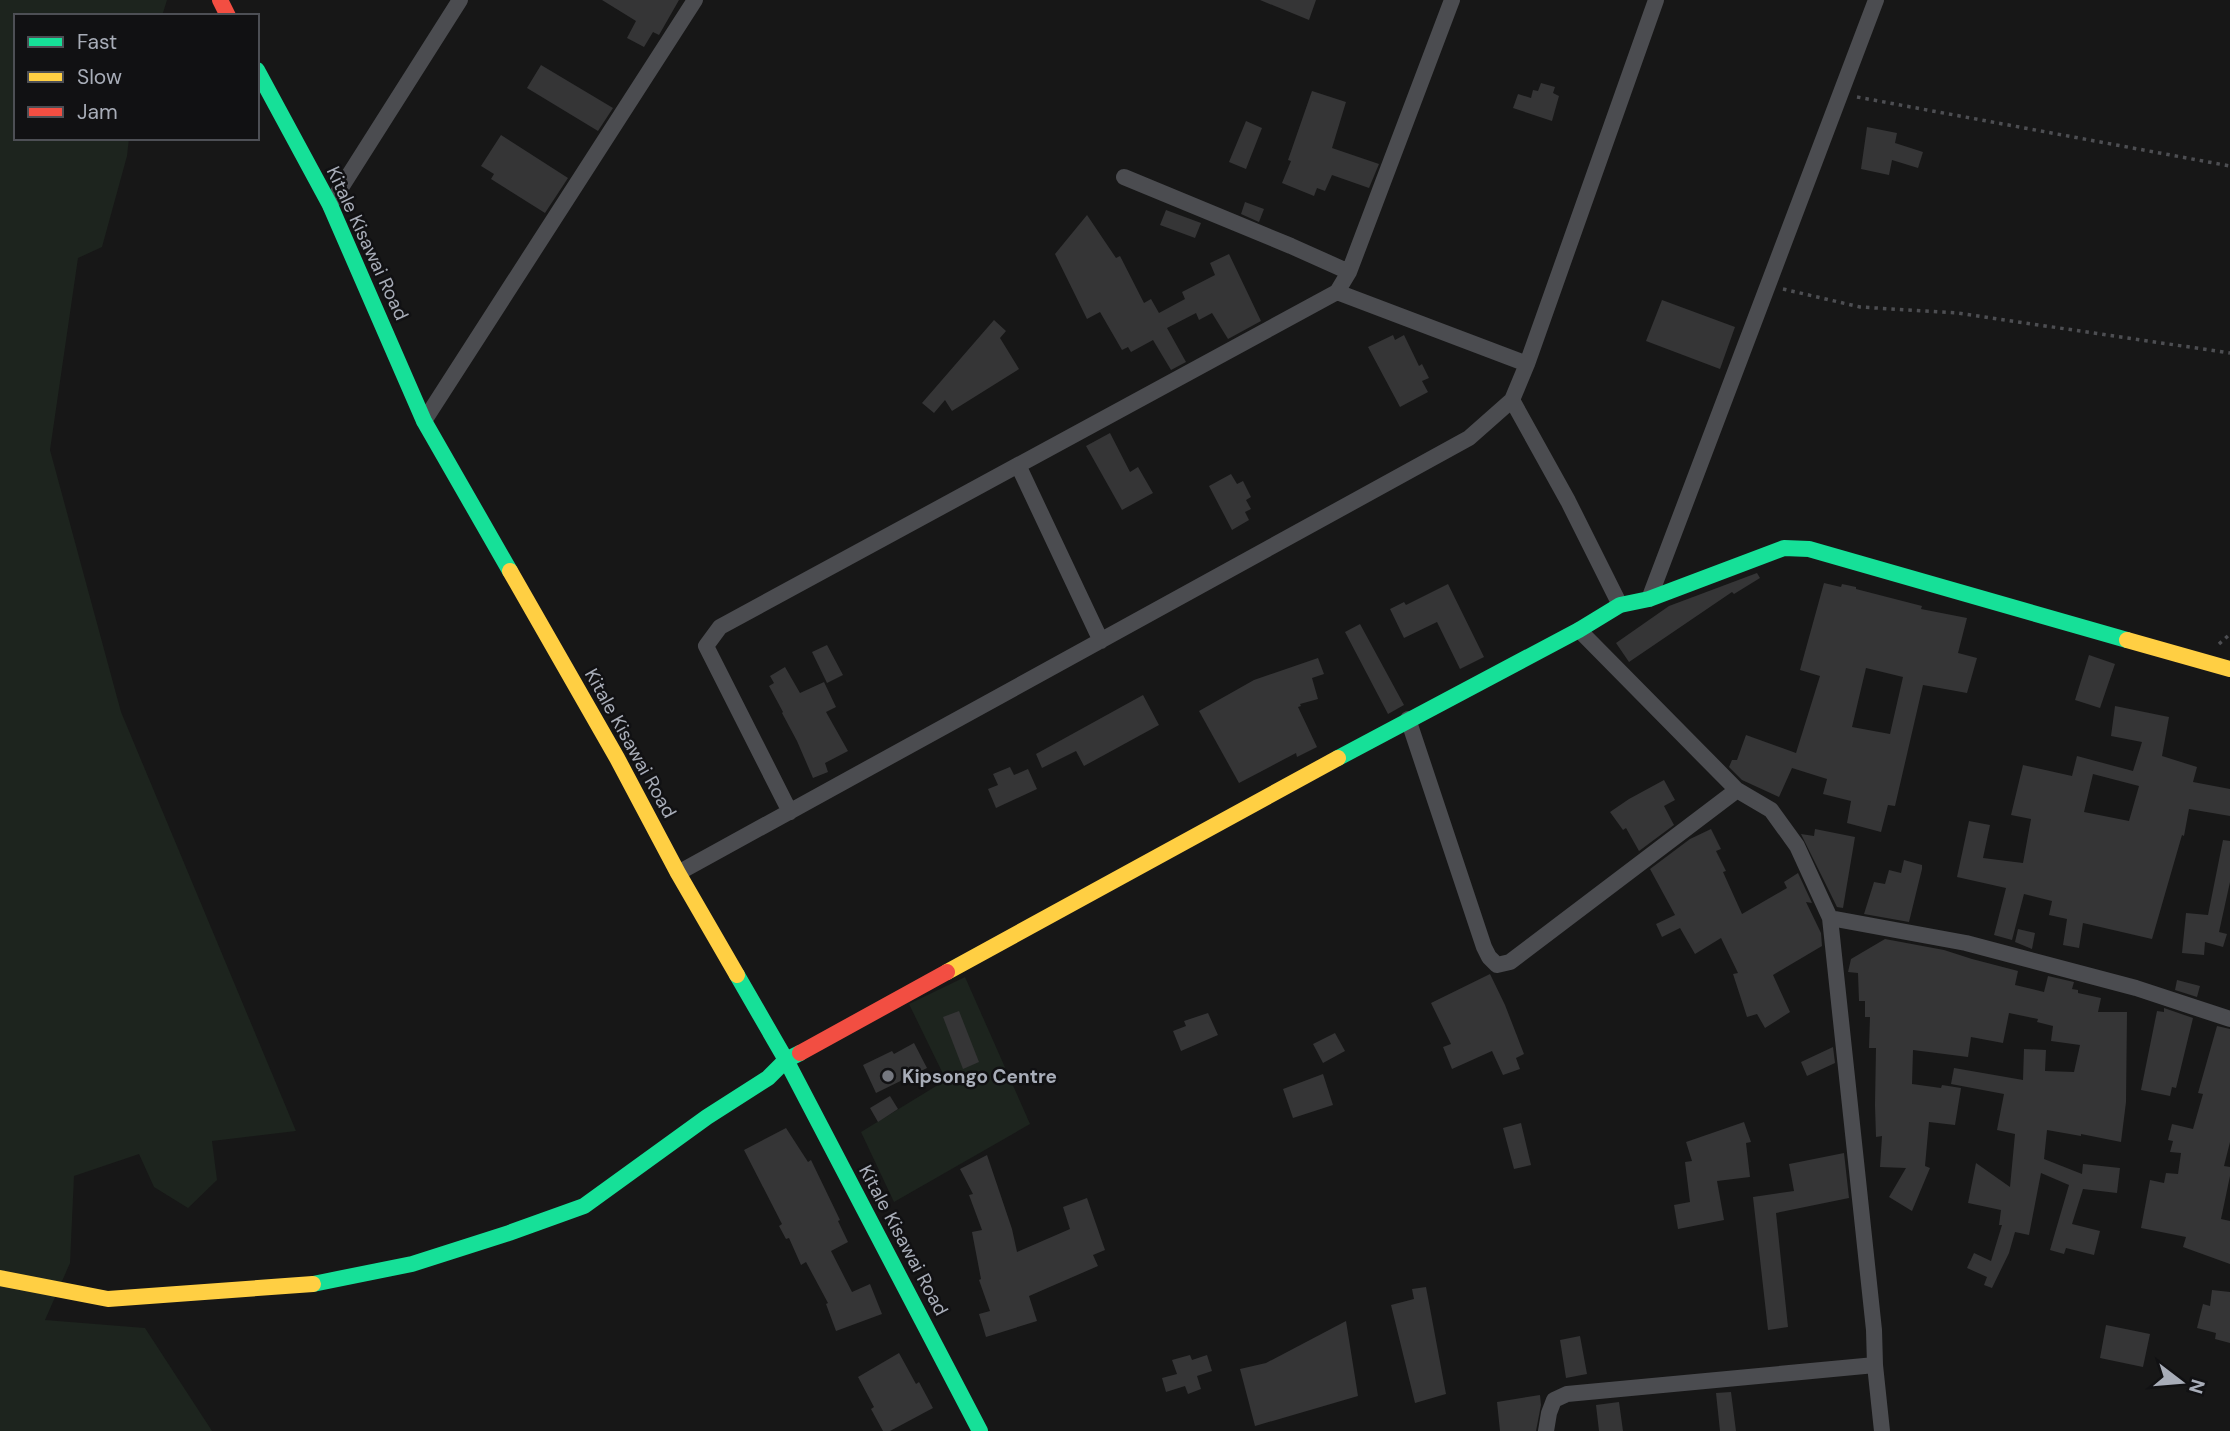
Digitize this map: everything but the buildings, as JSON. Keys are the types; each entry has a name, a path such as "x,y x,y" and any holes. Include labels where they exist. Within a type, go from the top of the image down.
{"street":[{"path":"330,205 460,0"},
{"path":"424,421 695,0"},
{"path":"790,811 706,646 720,627 1337,292 1349,272 1452,0"},
{"path":"678,873 1469,438 1512,400 1656,0"},
{"path":"1648,599 1876,0"},
{"name":"Kitale Kisawai Road","path":"259,73 330,205 424,421 786,1060 980,1431"},
{"path":"1124,177 1349,272"},
{"path":"1337,292 1527,364"},
{"path":"1512,400 1568,500 1620,605"},
{"path":"1018,466 1101,641"},
{"path":"0,1278 108,1298 307,1284 412,1265 584,1206 707,1117 768,1078 786,1060 1408,719 1579,630 1620,605 1648,599 1784,548 1797,547 2230,669"},
{"path":"1579,630 1737,790 1771,810 1797,846 1830,918 1874,1330 1882,1431"},
{"path":"1408,719 1484,947 1489,957 1497,964 1510,962 1737,790"},
{"path":"1830,918 1979,947 2136,988 2230,1019"},
{"path":"1546,1431 1554,1400 1567,1394 1875,1365"}],"path":[{"path":"1841,94 2230,166"},
{"path":"1767,285 1860,307 1957,313 2230,353"}],"shaded area":[{"path":"0,0 167,0 163,14 14,14 14,140 129,140 127,156 102,247 78,258 50,450 121,712 296,1131 212,1141 217,1180 188,1208 154,1187 139,1154 74,1176 70,1263 45,1320 145,1328 212,1431 0,1431"},
{"path":"965,977 1030,1124 894,1202 861,1132 946,1080 909,1004"}],"traffic: fast":[{"path":"259,74 330,205 424,421 510,571"},
{"path":"1338,758 1579,630 1620,605 1649,599 1784,548 1809,549 2127,640"},
{"path":"737,975 786,1060 980,1431"},
{"path":"313,1284 412,1264 584,1206 707,1117 768,1078 786,1060 800,1053"}],"traffic: slow":[{"path":"510,571 737,975"},
{"path":"2127,640 2230,669"},
{"path":"947,972 1338,758"},
{"path":"0,1278 108,1299 313,1284"}],"traffic: jam":[{"path":"220,0 227,14"},
{"path":"800,1053 947,972"}],"place":[{"name":"Kipsongo Centre","path":"888,1076"}]}
